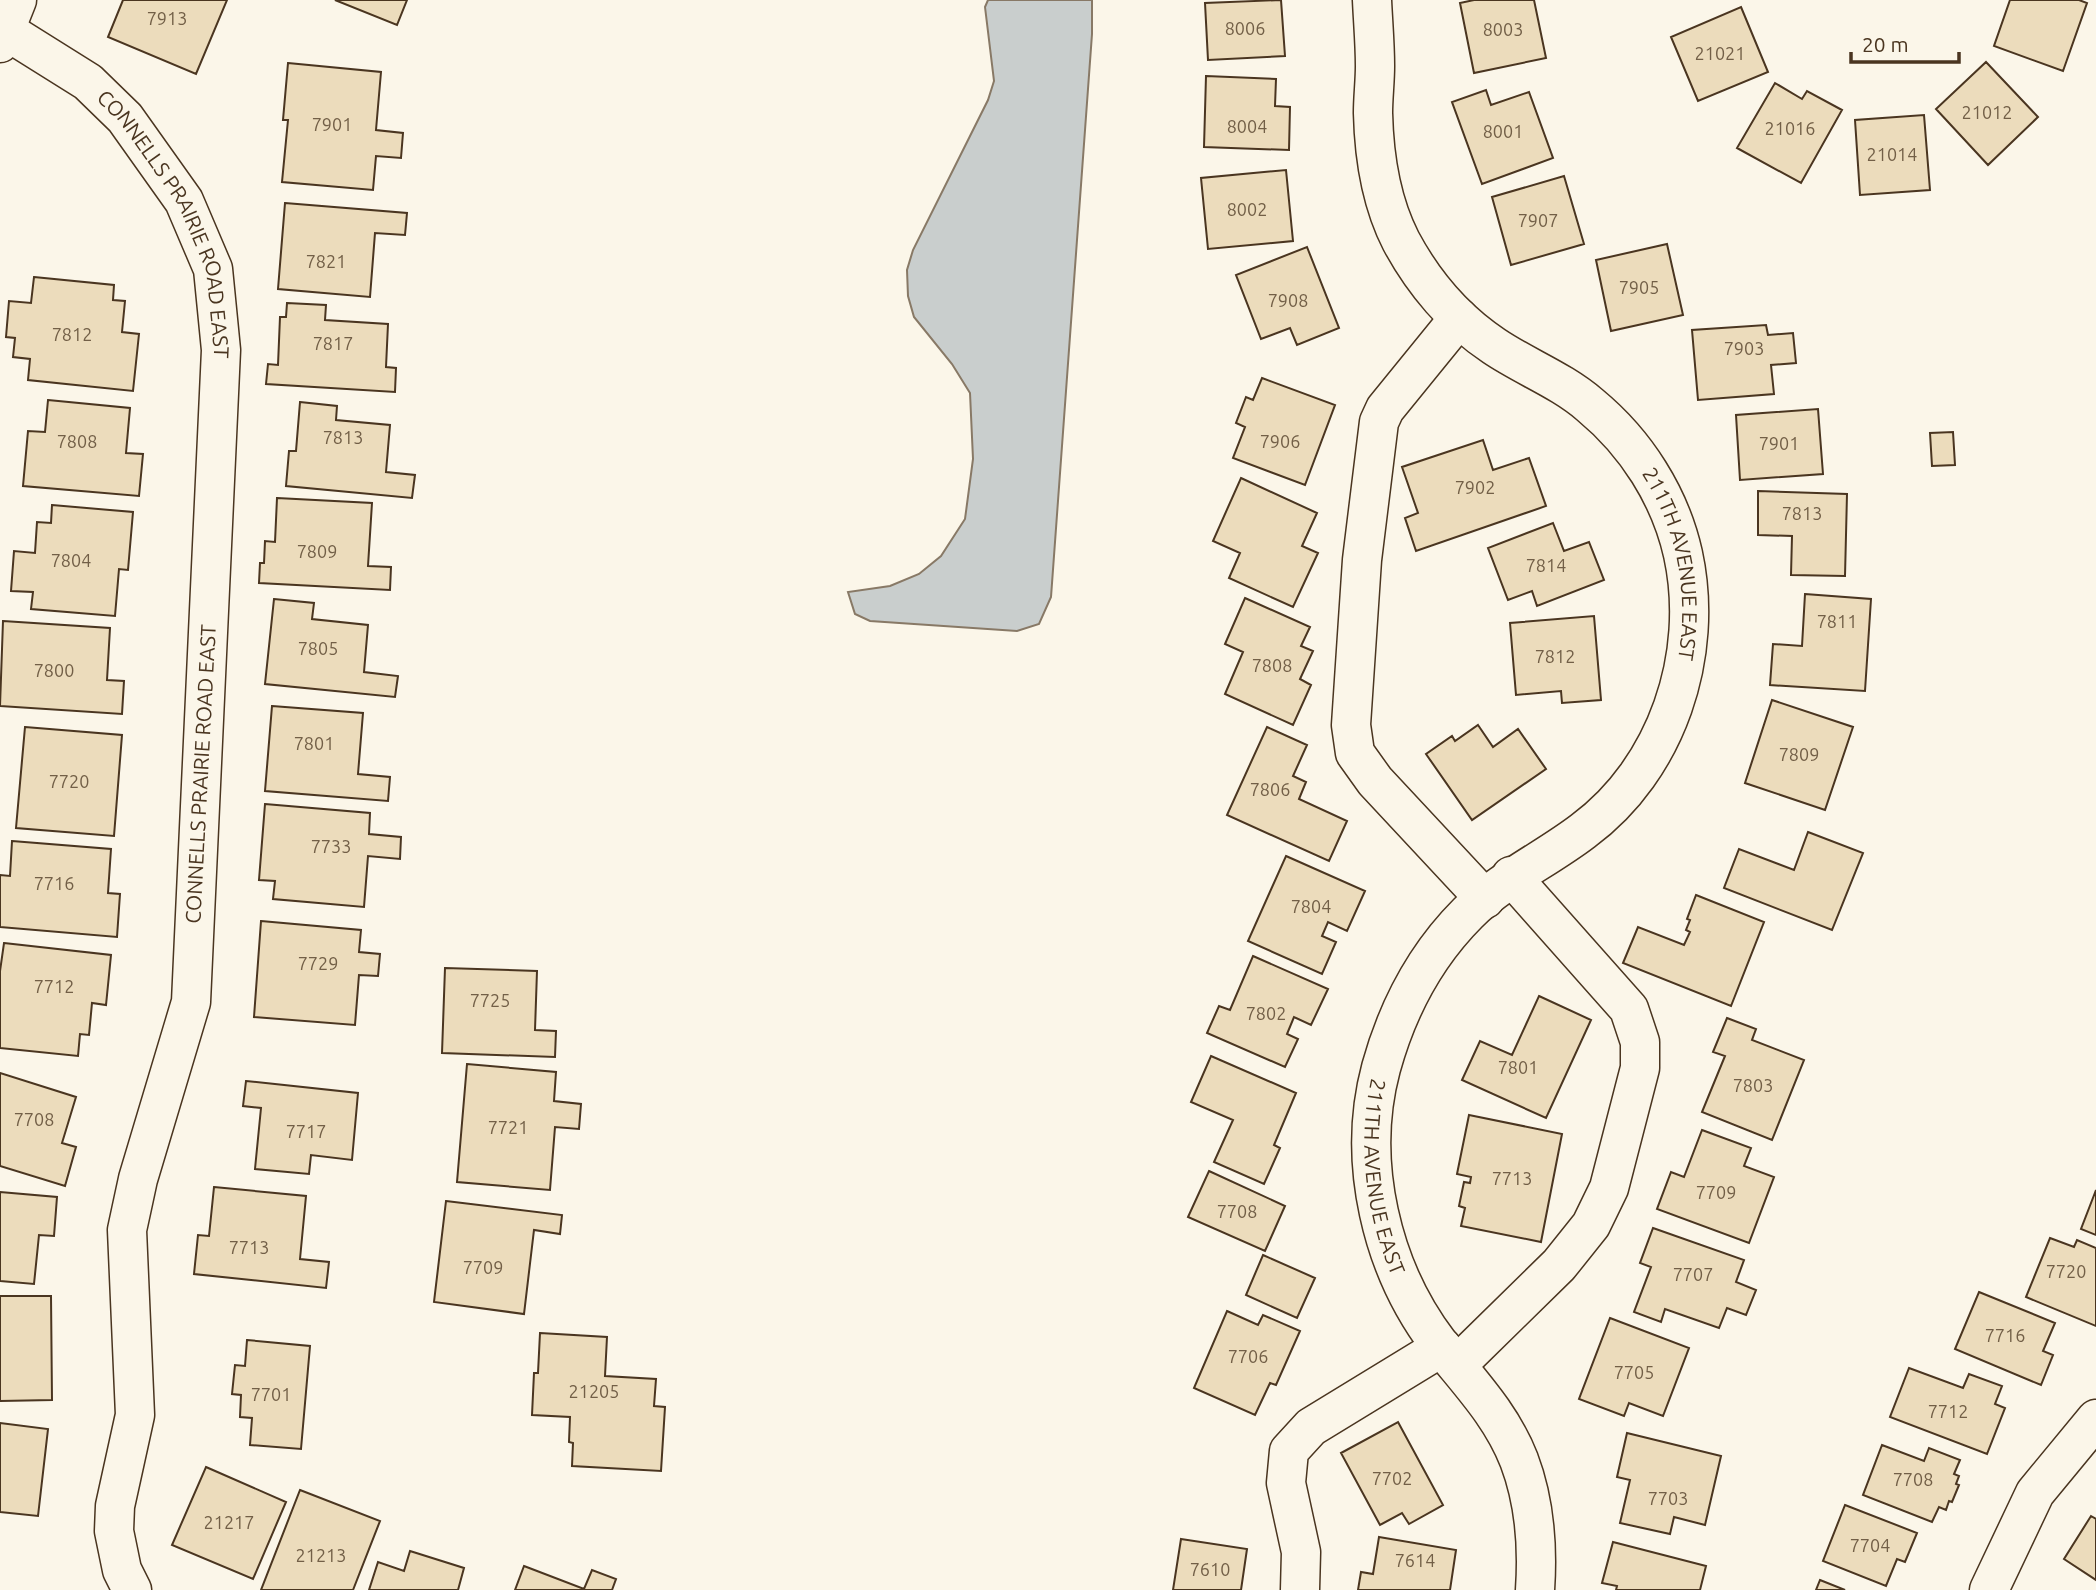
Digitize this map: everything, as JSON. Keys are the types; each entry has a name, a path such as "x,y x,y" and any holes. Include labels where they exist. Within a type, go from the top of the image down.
{"street":[{"name":"211TH AVENUE EAST","path":"1372,0 1377,163 1387,204 1401,239 1428,284 1459,318 1493,346 1588,402 1619,432 1643,461 1670,512 1683,552 1689,594 1688,652 1681,684 1665,729 1639,774 1611,807 1583,832 1498,887 1448,934 1419,976 1398,1017 1380,1071 1373,1123 1372,1163 1386,1242 1405,1289 1425,1324 1500,1420 1518,1459 1531,1500 1537,1552 1535,1590"},
{"name":"CONNELLS PRAIRIE ROAD EAST","path":"6,25 88,82 125,118 184,201 213,269 221,350 191,1002 138,1179 127,1230 135,1415 115,1506 114,1531 122,1570 132,1590"},
{"path":"1300,1590 1301,1552 1286,1483 1289,1451 1311,1427 1449,1356 1559,1265 1591,1225 1609,1188 1640,1068 1640,1042 1629,1009 1498,887 1375,780 1355,752 1351,725 1362,561 1379,422 1385,409 1459,318"},
{"path":"1989,1590 2035,1493 2096,1419"}],"shaded area":[{"path":"988,0 1092,0 1092,34 1051,597 1039,624 1017,631 870,621 855,614 848,592 890,586 919,574 941,556 965,519 973,459 970,393 952,364 914,317 908,296 907,270 913,250 988,100 994,81 985,7"}],"building":[{"path":"123,0 227,0 196,74 108,37"},
{"path":"335,0 407,0 397,25"},
{"path":"1281,0 1285,56 1208,60 1205,3"},
{"path":"1474,0 1534,0 1546,58 1474,73 1460,3"},
{"path":"2010,0 2079,0 2087,3 2063,71 1994,46"},
{"path":"1741,7 1768,72 1698,101 1671,37"},
{"path":"1986,62 2038,117 1988,165 1936,109"},
{"path":"288,63 381,72 376,130 403,133 401,158 376,156 373,190 282,182 288,120 283,120"},
{"path":"1206,76 1276,79 1275,106 1290,107 1289,150 1204,147"},
{"path":"1775,83 1802,99 1807,91 1842,110 1801,183 1737,148"},
{"path":"1486,90 1491,105 1529,92 1553,158 1482,184 1452,102"},
{"path":"1924,115 1930,190 1860,195 1855,120"},
{"path":"1286,170 1293,241 1208,249 1201,178"},
{"path":"1564,176 1584,244 1511,265 1492,197"},
{"path":"285,203 407,213 405,235 375,233 370,297 278,289"},
{"path":"1667,244 1683,315 1611,331 1596,260"},
{"path":"1307,247 1339,328 1297,345 1290,328 1261,339 1236,275"},
{"path":"34,277 114,285 113,300 125,301 122,332 139,334 133,391 28,380 30,359 13,357 15,338 6,337 9,301 31,303"},
{"path":"287,303 326,305 325,320 388,324 386,367 396,368 395,392 266,384 268,364 278,365 280,317 286,317"},
{"path":"1766,325 1768,335 1793,333 1796,363 1771,365 1774,394 1698,400 1692,330"},
{"path":"1262,378 1335,405 1305,485 1233,458 1245,427 1236,423 1246,397 1253,400"},
{"path":"48,400 130,408 126,453 143,454 139,496 23,486 28,431 45,432"},
{"path":"300,402 337,406 336,420 390,425 386,472 415,475 412,498 286,486 289,451 296,451"},
{"path":"1818,409 1823,474 1740,480 1736,415"},
{"path":"1953,432 1955,465 1932,466 1930,433"},
{"path":"1483,440 1493,470 1529,458 1546,506 1416,551 1405,518 1418,513 1402,467"},
{"path":"1241,478 1317,513 1302,546 1318,553 1293,607 1229,578 1240,553 1213,541"},
{"path":"1758,491 1847,494 1845,576 1791,575 1792,536 1758,535"},
{"path":"277,498 372,503 368,566 391,567 390,590 259,583 260,563 264,563 265,541 275,542"},
{"path":"52,505 133,512 128,570 119,569 115,616 31,609 33,592 11,591 14,551 35,553 37,522 51,523"},
{"path":"1553,523 1564,551 1589,542 1604,580 1537,606 1532,591 1508,600 1488,548"},
{"path":"1805,594 1871,599 1865,691 1770,685 1773,644 1802,646"},
{"path":"1245,598 1310,627 1301,646 1313,651 1300,679 1311,685 1293,725 1225,694 1243,652 1225,644"},
{"path":"274,599 314,603 312,619 368,625 364,672 398,676 395,697 265,684"},
{"path":"1594,616 1601,700 1562,703 1561,691 1516,695 1510,623"},
{"path":"3,621 110,628 107,680 124,681 122,714 0,706"},
{"path":"1772,700 1853,727 1825,810 1745,783"},
{"path":"272,706 363,713 358,774 390,777 388,801 265,791"},
{"path":"1478,725 1493,747 1518,729 1546,769 1472,820 1426,754 1452,736 1455,741"},
{"path":"25,727 122,735 114,836 16,828"},
{"path":"1267,727 1307,745 1293,776 1306,782 1299,799 1347,821 1329,861 1227,815"},
{"path":"265,804 370,813 369,834 401,837 400,859 368,856 364,907 273,899 275,881 259,880"},
{"path":"1808,832 1863,853 1832,930 1724,888 1739,849 1794,870"},
{"path":"12,841 111,849 108,893 120,894 117,937 0,927 0,875 10,876"},
{"path":"1286,856 1365,891 1347,931 1328,922 1322,936 1336,942 1322,974 1248,941"},
{"path":"1696,895 1764,922 1731,1006 1623,963 1638,927 1684,945 1690,932 1686,930 1690,920 1687,919"},
{"path":"261,921 361,930 359,952 380,954 378,976 359,975 355,1025 254,1017"},
{"path":"4,943 111,955 106,1005 92,1003 89,1035 80,1034 78,1056 0,1048 0,971"},
{"path":"1253,956 1328,989 1311,1025 1294,1017 1287,1034 1298,1039 1285,1067 1207,1033 1219,1006 1230,1010"},
{"path":"445,968 537,971 535,1030 556,1031 555,1057 442,1053"},
{"path":"1539,996 1591,1020 1546,1118 1462,1080 1480,1041 1512,1055"},
{"path":"1727,1018 1756,1029 1752,1040 1804,1060 1772,1140 1702,1112 1725,1056 1713,1052"},
{"path":"1211,1056 1296,1093 1274,1145 1280,1148 1264,1184 1214,1162 1233,1120 1191,1102"},
{"path":"467,1064 556,1072 554,1101 581,1104 579,1129 555,1127 550,1190 457,1182"},
{"path":"0,1073 76,1097 62,1143 76,1147 65,1186 0,1166"},
{"path":"246,1081 358,1093 352,1160 311,1155 309,1174 255,1169 261,1108 243,1106"},
{"path":"1469,1115 1562,1134 1541,1242 1461,1226 1465,1208 1459,1206 1464,1182 1470,1183 1471,1177 1457,1174"},
{"path":"1702,1130 1751,1148 1744,1166 1774,1177 1749,1243 1657,1209 1671,1172 1684,1177"},
{"path":"1209,1171 1285,1206 1265,1251 1188,1217"},
{"path":"214,1187 306,1196 300,1259 329,1262 326,1288 194,1274 198,1235 209,1236"},
{"path":"2096,1190 2096,1235 2081,1229"},
{"path":"0,1192 57,1197 54,1236 39,1235 34,1284 0,1281"},
{"path":"446,1201 562,1215 560,1234 534,1230 524,1314 434,1302"},
{"path":"1653,1228 1744,1260 1736,1282 1756,1290 1746,1315 1727,1308 1719,1328 1665,1309 1661,1322 1634,1312 1651,1267 1640,1263"},
{"path":"2050,1238 2074,1247 2077,1240 2096,1248 2096,1326 2026,1297"},
{"path":"1263,1255 1315,1278 1297,1318 1246,1295"},
{"path":"1979,1292 2055,1323 2043,1351 2053,1355 2041,1385 1955,1349"},
{"path":"0,1296 51,1296 52,1400 0,1401"},
{"path":"1227,1311 1258,1325 1263,1315 1300,1331 1276,1385 1270,1383 1255,1415 1194,1388"},
{"path":"1610,1318 1689,1348 1663,1416 1629,1403 1624,1416 1579,1399"},
{"path":"540,1333 607,1337 605,1376 656,1379 654,1406 665,1407 661,1471 572,1466 570,1417 532,1415"},
{"path":"247,1340 310,1346 301,1449 250,1445 252,1418 240,1417 241,1395 232,1394 235,1365 245,1366"},
{"path":"1909,1368 1963,1388 1969,1374 2002,1386 1995,1404 2005,1408 1987,1454 1890,1417"},
{"path":"1398,1422 1443,1505 1409,1524 1402,1513 1380,1525 1341,1453"},
{"path":"0,1423 48,1429 38,1516 0,1512"},
{"path":"1627,1433 1721,1456 1705,1525 1674,1517 1670,1534 1620,1523 1630,1480 1617,1477"},
{"path":"1882,1445 1924,1461 1929,1448 1960,1460 1954,1474 1959,1476 1956,1484 1959,1485 1952,1502 1949,1501 1946,1510 1939,1507 1932,1522 1863,1495"},
{"path":"206,1467 286,1502 253,1579 172,1545"},
{"path":"300,1490 380,1521 353,1590 261,1590"},
{"path":"1845,1505 1917,1533 1905,1562 1897,1559 1886,1586 1823,1561"},
{"path":"2091,1516 2096,1519 2096,1580 2064,1559"},
{"path":"1379,1537 1456,1550 1450,1590 1358,1590 1361,1572 1373,1574"},
{"path":"1181,1539 1247,1549 1241,1590 1173,1590"},
{"path":"1613,1542 1706,1566 1700,1590 1616,1590 1617,1586 1602,1583"},
{"path":"410,1551 464,1568 458,1590 369,1590 378,1562 404,1571"},
{"path":"524,1566 584,1589 592,1570 616,1579 612,1590 515,1590"},
{"path":"1820,1580 1845,1590 1816,1590"}]}
